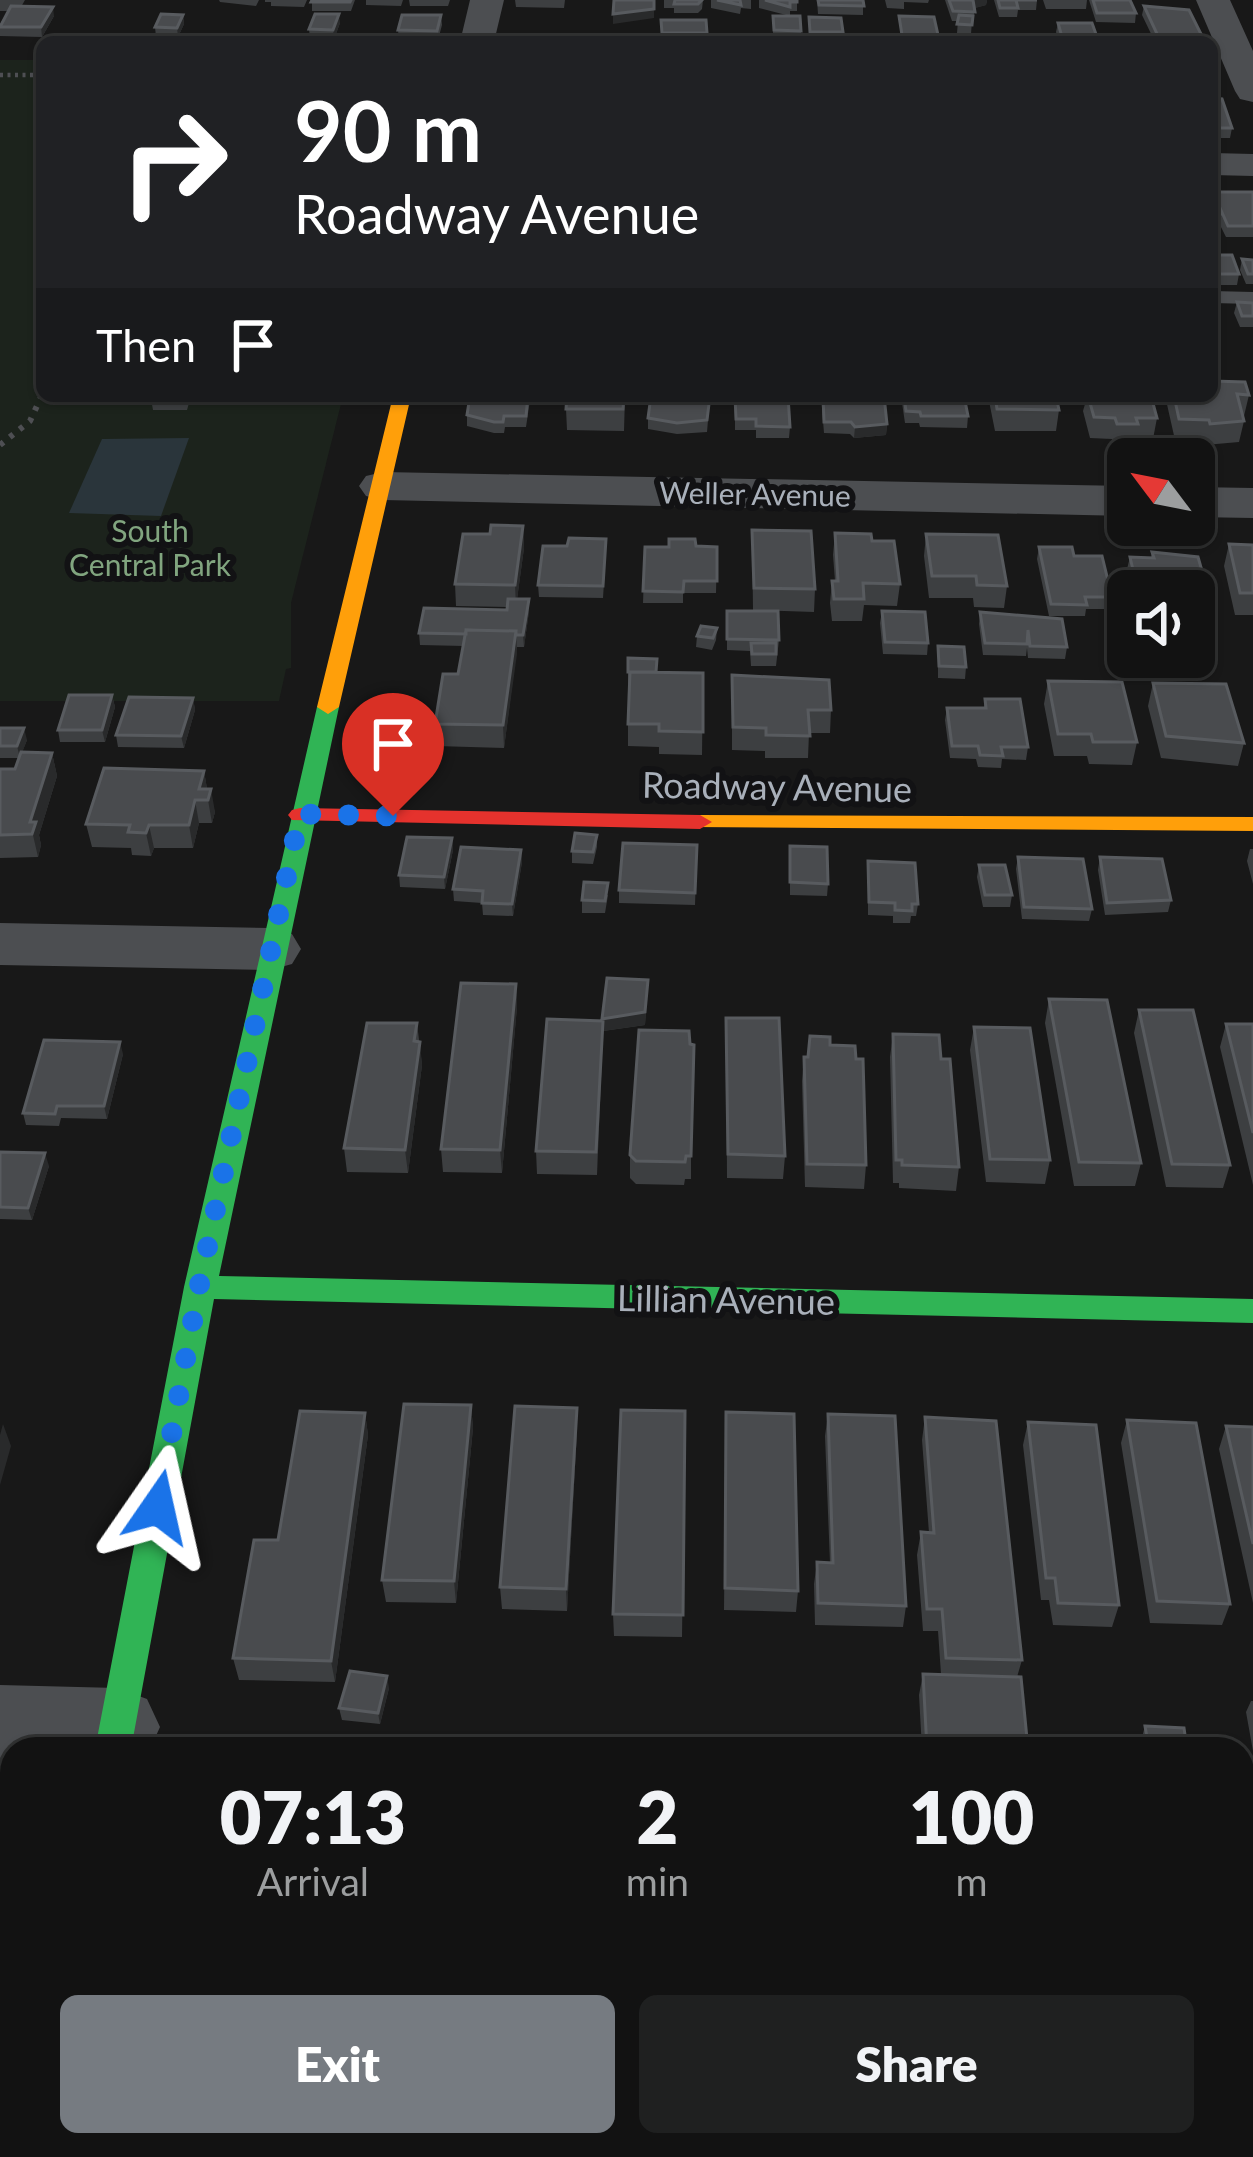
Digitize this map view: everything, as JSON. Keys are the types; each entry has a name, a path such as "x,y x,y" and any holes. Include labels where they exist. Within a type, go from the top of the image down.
{"street":[{"path":"485,36 487,0"},
{"path":"1213,0 1234,58 1253,91"},
{"path":"1218,164 1253,165"},
{"path":"115,1737 199,1287 270,949 401,402"},
{"name":"Weller Avenue","path":"383,486 1107,501"},
{"path":"1215,502 1253,503"},
{"name":"Roadway Avenue","path":"300,814 768,823 1253,824"},
{"path":"0,944 270,949"},
{"name":"Lillian Avenue","path":"199,1287 1253,1311"},
{"path":"0,1724 107,1737"}],"lane":[{"path":"1218,297 1253,298"}],"path":[{"path":"0,75 36,75"},
{"path":"0,446 30,421 39,402"}],"green space":[{"name":"South Central Park","path":"0,60 36,60 36,402 341,402 291,603 291,668 286,669 279,701 0,701"}],"shaded area":[{"path":"189,438 161,516 69,513 102,439"}],"building":[{"path":"614,0 654,0 654,9 613,14"},
{"path":"675,0 702,0 674,4"},
{"path":"765,0 797,2 790,2 790,7"},
{"path":"818,0 863,0 864,6 819,5"},
{"path":"949,0 973,0 975,12 953,11"},
{"path":"998,0 1016,0 1018,8 1000,8"},
{"path":"1093,0 1130,0 1136,13 1097,13"},
{"path":"11,6 53,7 41,27 0,27"},
{"path":"1144,6 1189,10 1202,36 1158,36"},
{"path":"161,14 183,15 177,28 155,27"},
{"path":"315,14 339,14 333,30 309,29"},
{"path":"402,15 441,15 437,31 398,30"},
{"path":"959,15 973,16 972,25 957,24"},
{"path":"773,16 800,16 801,31 774,30"},
{"path":"899,16 934,17 938,35 902,35"},
{"path":"809,17 841,18 843,32 810,32"},
{"path":"661,20 706,20 707,33 662,33"},
{"path":"1058,23 1092,23 1097,36 1062,36"},
{"path":"1218,99 1222,99 1232,128 1218,128"},
{"path":"1218,192 1253,192 1253,226 1228,226"},
{"path":"1218,255 1232,255 1239,274 1218,274"},
{"path":"1242,259 1253,260 1253,274 1248,274"},
{"path":"1237,302 1253,303 1253,316 1242,316"},
{"path":"1218,381 1245,382 1249,395 1237,394 1244,421 1210,424 1209,420 1179,419 1175,402 1218,402"},
{"path":"469,402 527,402 526,416 504,416 503,422 467,415"},
{"path":"567,402 624,402 623,409 566,409"},
{"path":"650,402 709,402 707,420 677,423 648,418"},
{"path":"735,402 788,402 790,427 756,426 756,419 736,419"},
{"path":"823,402 885,402 887,424 855,427 851,422 824,422"},
{"path":"905,402 965,402 968,416 921,416 906,411"},
{"path":"996,402 1057,402 1059,410 997,409"},
{"path":"1090,402 1153,402 1157,418 1117,424 1115,418 1094,417"},
{"path":"491,525 523,526 515,585 455,584 463,534 490,534"},
{"path":"752,530 811,531 815,589 754,588"},
{"path":"835,533 871,534 872,541 894,541 900,584 863,583 864,599 834,599 832,581 838,581"},
{"path":"926,534 998,535 1007,586 977,585 976,576 932,576"},
{"path":"569,538 606,539 603,586 538,585 543,546 567,546"},
{"path":"669,539 695,539 696,546 717,547 717,581 684,581 683,592 643,591 645,547 669,547"},
{"path":"1229,544 1253,545 1253,593 1240,593"},
{"path":"1039,547 1072,547 1074,556 1102,556 1107,597 1085,597 1087,605 1051,604"},
{"path":"1152,552 1198,557 1202,570 1133,570 1130,557 1154,558"},
{"path":"508,599 529,599 523,635 466,630 466,634 419,633 424,608 507,610"},
{"path":"727,611 778,611 779,640 727,639"},
{"path":"882,611 925,612 928,643 885,642"},
{"path":"980,612 1062,619 1067,647 1030,646 1028,630 1027,644 985,643"},
{"path":"701,626 717,628 713,638 697,636"},
{"path":"466,630 516,631 503,725 435,724 443,674 458,674"},
{"path":"751,643 776,643 776,654 752,654"},
{"path":"938,646 964,647 966,667 939,666"},
{"path":"628,658 657,659 656,672 628,672"},
{"path":"630,672 703,673 703,732 659,731 659,724 628,724"},
{"path":"732,675 829,680 831,710 808,710 810,736 766,735 766,728 733,727"},
{"path":"1048,681 1122,682 1137,742 1093,742 1091,734 1058,734"},
{"path":"1153,683 1226,684 1244,743 1166,736"},
{"path":"69,695 112,695 102,730 58,730"},
{"path":"129,697 193,698 181,736 116,735"},
{"path":"985,699 1020,699 1028,747 1001,747 1003,756 980,755 978,746 952,746 947,708 986,708"},
{"path":"0,728 24,728 17,746 0,746"},
{"path":"21,752 52,753 30,822 36,822 32,834 0,835 0,769 15,769"},
{"path":"104,768 204,771 199,789 211,789 208,800 195,800 189,825 149,825 146,833 128,832 130,825 86,824"},
{"path":"575,833 597,835 593,852 572,851"},
{"path":"407,837 452,838 444,877 399,875"},
{"path":"623,843 697,845 695,893 619,890"},
{"path":"790,846 827,847 828,884 790,882"},
{"path":"461,847 521,850 512,904 482,903 483,891 453,889"},
{"path":"1018,857 1083,859 1092,909 1024,907"},
{"path":"1100,857 1162,859 1171,900 1107,903"},
{"path":"868,861 915,863 918,904 912,904 912,911 895,910 895,903 869,902"},
{"path":"979,865 1005,865 1012,895 985,895"},
{"path":"584,882 608,883 605,901 582,900"},
{"path":"607,978 648,980 645,1012 602,1019"},
{"path":"461,983 516,984 500,1150 441,1149"},
{"path":"1049,999 1107,1000 1141,1163 1079,1162"},
{"path":"1139,1010 1193,1010 1230,1165 1172,1164"},
{"path":"726,1018 779,1018 785,1156 728,1154"},
{"path":"547,1019 603,1021 596,1152 536,1151"},
{"path":"367,1023 417,1023 414,1041 420,1042 405,1150 344,1148"},
{"path":"1226,1024 1253,1024 1253,1133"},
{"path":"974,1027 1030,1028 1050,1160 990,1159"},
{"path":"639,1030 689,1031 694,1045 691,1156 685,1162 636,1161 630,1155"},
{"path":"893,1034 939,1035 941,1059 950,1059 959,1167 902,1165 902,1160 896,1160"},
{"path":"810,1036 830,1037 830,1045 855,1046 856,1059 863,1059 866,1165 807,1164 804,1057 808,1057"},
{"path":"44,1040 120,1042 104,1106 57,1106 55,1114 23,1113"},
{"path":"0,1152 45,1153 28,1208 0,1207"},
{"path":"404,1404 471,1405 454,1581 382,1580"},
{"path":"515,1406 577,1408 566,1589 500,1587"},
{"path":"621,1410 685,1411 683,1615 613,1614"},
{"path":"300,1411 365,1413 331,1661 233,1658 254,1540 278,1540"},
{"path":"726,1412 794,1414 798,1591 725,1588"},
{"path":"828,1414 895,1416 906,1606 818,1603 817,1562 833,1563"},
{"path":"925,1417 996,1421 1022,1660 946,1658 942,1609 927,1609 921,1532 934,1533"},
{"path":"1127,1420 1196,1423 1230,1604 1157,1601"},
{"path":"1028,1422 1096,1425 1119,1605 1058,1603 1055,1578 1046,1578"},
{"path":"1226,1426 1253,1427 1253,1544"},
{"path":"350,1671 387,1676 378,1713 339,1708"},
{"path":"923,1674 1021,1677 1027,1737 926,1737"},
{"path":"1145,1726 1184,1728 1185,1737 1147,1737"}],"traffic: fast":[{"path":"115,1737 214,1226 328,707"},
{"path":"199,1287 1253,1311"}],"traffic: slow":[{"path":"328,707 401,402"},
{"path":"700,822 1253,824"}],"traffic: jam":[{"path":"300,815 700,822"}],"route":[{"path":"158,1507 199,1287 300,814 393,816"}]}
